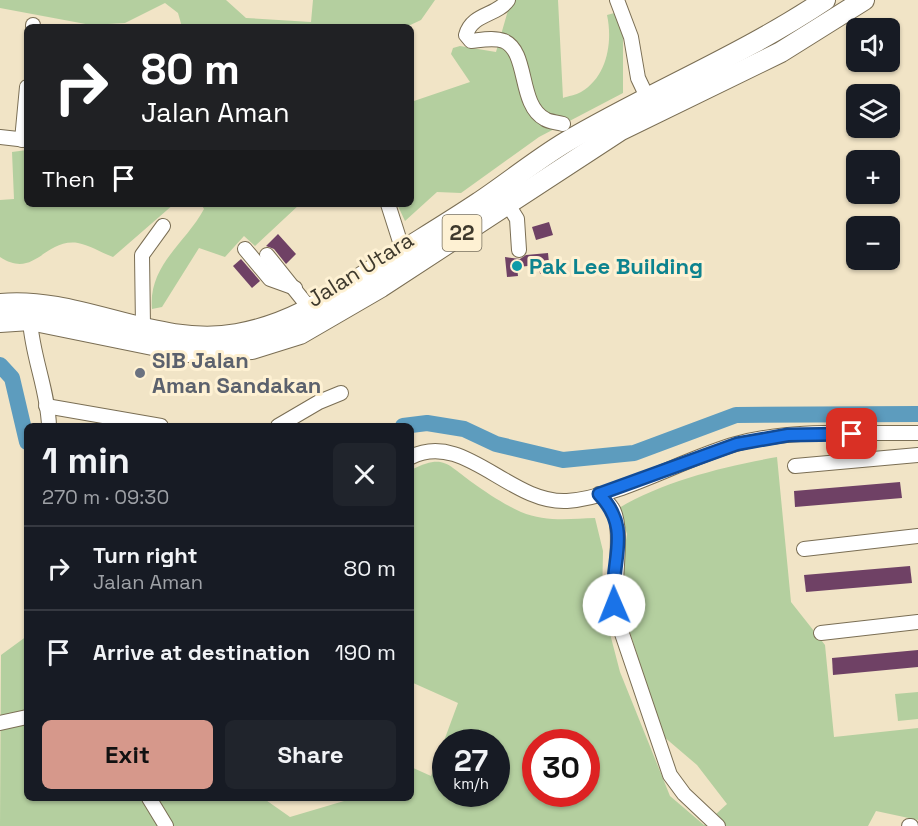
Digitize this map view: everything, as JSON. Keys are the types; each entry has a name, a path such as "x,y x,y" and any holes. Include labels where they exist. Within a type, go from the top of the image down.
{"highway":[{"name":"Jalan Utara","path":"0,304 49,304 172,333 219,336 274,326 311,309 403,251 563,144 746,48 825,0"},
{"name":"Jalan Utara","path":"0,322 30,320 187,352 252,349 300,334 381,287 621,130 781,52 864,0"},
{"path":"0,311 24,309 29,312 30,320"}],"street":[{"path":"508,0 504,6 476,20 466,35 471,40 494,39 510,45 517,58 531,103 545,120 563,124"},
{"path":"616,0 631,37 638,78 648,99"},
{"path":"0,136 24,140"},
{"path":"507,203 517,219 519,250"},
{"path":"389,207 403,251"},
{"path":"143,326 142,255 163,226"},
{"path":"245,249 270,279 295,288"},
{"path":"267,255 311,309"},
{"path":"30,320 31,341 49,423"},
{"path":"283,423 319,402 341,393"},
{"path":"46,406 144,423"},
{"path":"414,456 428,450 458,455 515,488 548,499 567,501 599,494 706,454 768,437 918,433"},
{"path":"795,466 918,455"},
{"path":"599,494 612,508 618,529 613,594 616,616 659,746 676,783 718,826"},
{"path":"804,549 918,536"},
{"path":"821,633 918,622"},
{"path":"0,723 24,718"},
{"path":"151,801 166,826"}],"green space":[{"path":"0,0 226,0 246,18 311,22 313,0 435,0 421,20 412,24 181,24 178,13 165,3 125,23 86,24 0,8"},
{"path":"511,0 558,0 563,98 577,94 590,85 602,68 608,47 607,15 618,12 623,26 623,93 539,137 461,193 437,192 405,221 398,207 414,207 414,101 470,82 451,54 453,48 460,46 496,52"},
{"path":"24,150 24,207 171,207 113,257 82,244 66,243 56,246 31,261 22,264 12,263 0,257 0,200 14,199 12,152"},
{"path":"203,207 297,207 255,246 244,236 225,257 199,248 162,307 152,309 152,293 162,267 204,209"},
{"path":"777,457 791,602 825,645 834,737 918,728 918,820 876,811 868,826 0,826 1,655 24,638 24,801 267,801 290,817 344,801 414,801 414,768 431,776 432,773 432,807 510,807 510,729 448,729 458,703 414,683 414,469 431,462 451,466 490,495 521,512 548,519 595,518 603,551 602,603 620,672 670,796 704,825 727,804 697,765 663,736 620,601 619,586 627,534 619,508 655,490 695,476"},
{"path":"918,692 918,719 898,721 895,694"}],"building":[{"path":"549,222 553,235 536,240 532,227"},
{"path":"278,234 296,254 286,264 274,249 266,246"},
{"name":"Pak Lee Building","path":"548,253 550,273 540,274 539,265 517,267 518,276 507,277 505,257 520,259 526,255"},
{"path":"241,259 260,281 252,288 233,266"},
{"path":"900,482 902,498 795,507 794,491"},
{"path":"910,566 912,583 806,592 804,575"},
{"path":"918,650 918,667 833,675 832,658"}],"waterway":[{"path":"0,365 12,378 24,429"},
{"path":"414,425 427,423 464,429 496,444 563,460 634,453 736,415 918,414"}],"place":[{"name":"Pak Lee Building","path":"517,266"},
{"name":"SIB Jalan Aman Sandakan","path":"140,373"}],"route":[{"path":"614,605 618,529 612,508 599,494 737,444 788,435 852,434"}]}
